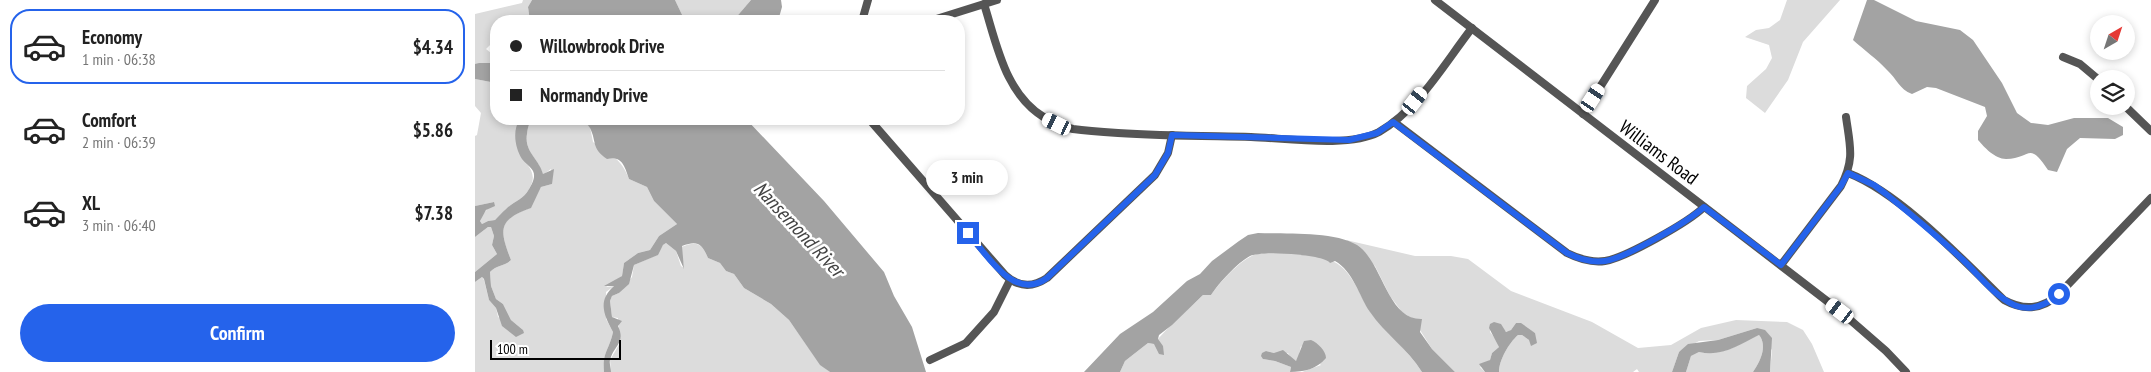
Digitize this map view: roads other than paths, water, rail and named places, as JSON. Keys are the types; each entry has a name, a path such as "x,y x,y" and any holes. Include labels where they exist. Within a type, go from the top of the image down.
{"street":[{"path":"864,15 868,0"},
{"path":"949,15 997,0"},
{"name":"Williams Road","path":"1435,0 1840,311 1879,345 1906,372"},
{"path":"1583,114 1655,0"},
{"path":"984,4 1008,76 1015,90 1045,118 1072,129 1172,135 1349,140 1377,133 1393,122 1415,101 1471,28"},
{"path":"2063,57 2079,64 2090,73"},
{"path":"2134,115 2151,132"},
{"path":"1781,265 1841,186 1848,173 1851,153 1846,117"},
{"path":"1393,122 1567,253 1587,261 1613,259 1683,224 1704,207"},
{"path":"874,125 1010,280 1026,286 1034,285 1047,278 1155,175 1168,153 1172,135"},
{"path":"1848,173 1874,185 1886,194 1963,260 2004,300 2021,307 2038,307 2055,299 2151,198"},
{"path":"930,360 966,344 994,312 1010,280"}],"water":[{"path":"532,0 675,0 682,15 529,15 528,7"},
{"path":"751,0 781,0 782,7 780,15 738,15"},
{"path":"1867,0 1874,0 1916,21 1960,30 1973,40 2002,83 2017,113 2031,123 2048,125 2074,118 2108,118 2123,127 2123,135 2115,139 2080,138 2067,149 2057,172 2048,170 2033,153 2006,159 1998,157 1978,140 1978,131 1987,116 1985,107 1936,88 1927,87 1912,94 1908,92 1901,87 1883,66 1853,40"},
{"path":"490,63 490,82 475,79 475,64"},
{"path":"517,125 529,125 527,134 528,146 543,174 554,169 552,184 541,187 531,208 520,212 507,222 503,233 511,260 490,272 491,286 496,299 503,304 511,320 523,330 524,333 516,337 502,326 496,308 489,300 484,279 482,277 475,282 475,272 497,254 492,245 494,236 491,227 488,227 475,237 475,206 494,202 495,206 486,210 480,221 482,224 495,220 503,211 527,193 534,178 534,173 522,159 518,150 515,134"},
{"name":"Nansemond River","path":"588,125 752,125 824,201 884,272 894,296 912,327 926,372 830,372 820,365 789,320 771,304 744,288 734,274 726,271 720,263 708,258 704,249 699,244 692,243 682,246 684,269 676,251 666,243 658,255 634,265 629,284 619,293 612,296 610,301 612,317 622,321 618,326 621,336 619,344 610,360 611,372 604,372 605,356 613,332 605,314 604,303 605,297 614,286 604,286 622,276 624,263 638,253 650,250 659,236 677,224 654,201 647,187 629,179 624,166 619,160 607,159 602,155 595,145"},
{"path":"1258,233 1323,235 1336,237 1357,245 1366,253 1393,301 1410,317 1422,319 1420,332 1432,349 1455,372 1422,372 1410,356 1376,320 1347,271 1335,261 1330,263 1317,257 1256,254 1240,263 1211,295 1203,295 1159,335 1158,339 1163,346 1164,355 1159,354 1154,344 1148,343 1125,361 1120,372 1084,372 1120,334 1153,312 1187,281 1200,274 1212,261 1239,241 1248,235"},
{"path":"1494,322 1501,324 1506,332 1511,330 1516,323 1521,323 1535,333 1537,343 1531,346 1529,340 1522,335 1518,335 1505,352 1499,372 1485,372 1479,364 1490,360 1492,353 1499,347 1489,328 1490,324"},
{"path":"1757,328 1765,330 1772,338 1770,372 1753,372 1763,349 1762,339 1759,335 1737,346 1716,353 1699,352 1691,356 1686,372 1672,372 1679,352 1688,344 1718,340"},
{"path":"1311,340 1321,348 1326,358 1319,365 1310,369 1290,372 1291,367 1263,359 1261,356 1266,351 1274,353 1283,350 1296,361 1304,341"}]}
